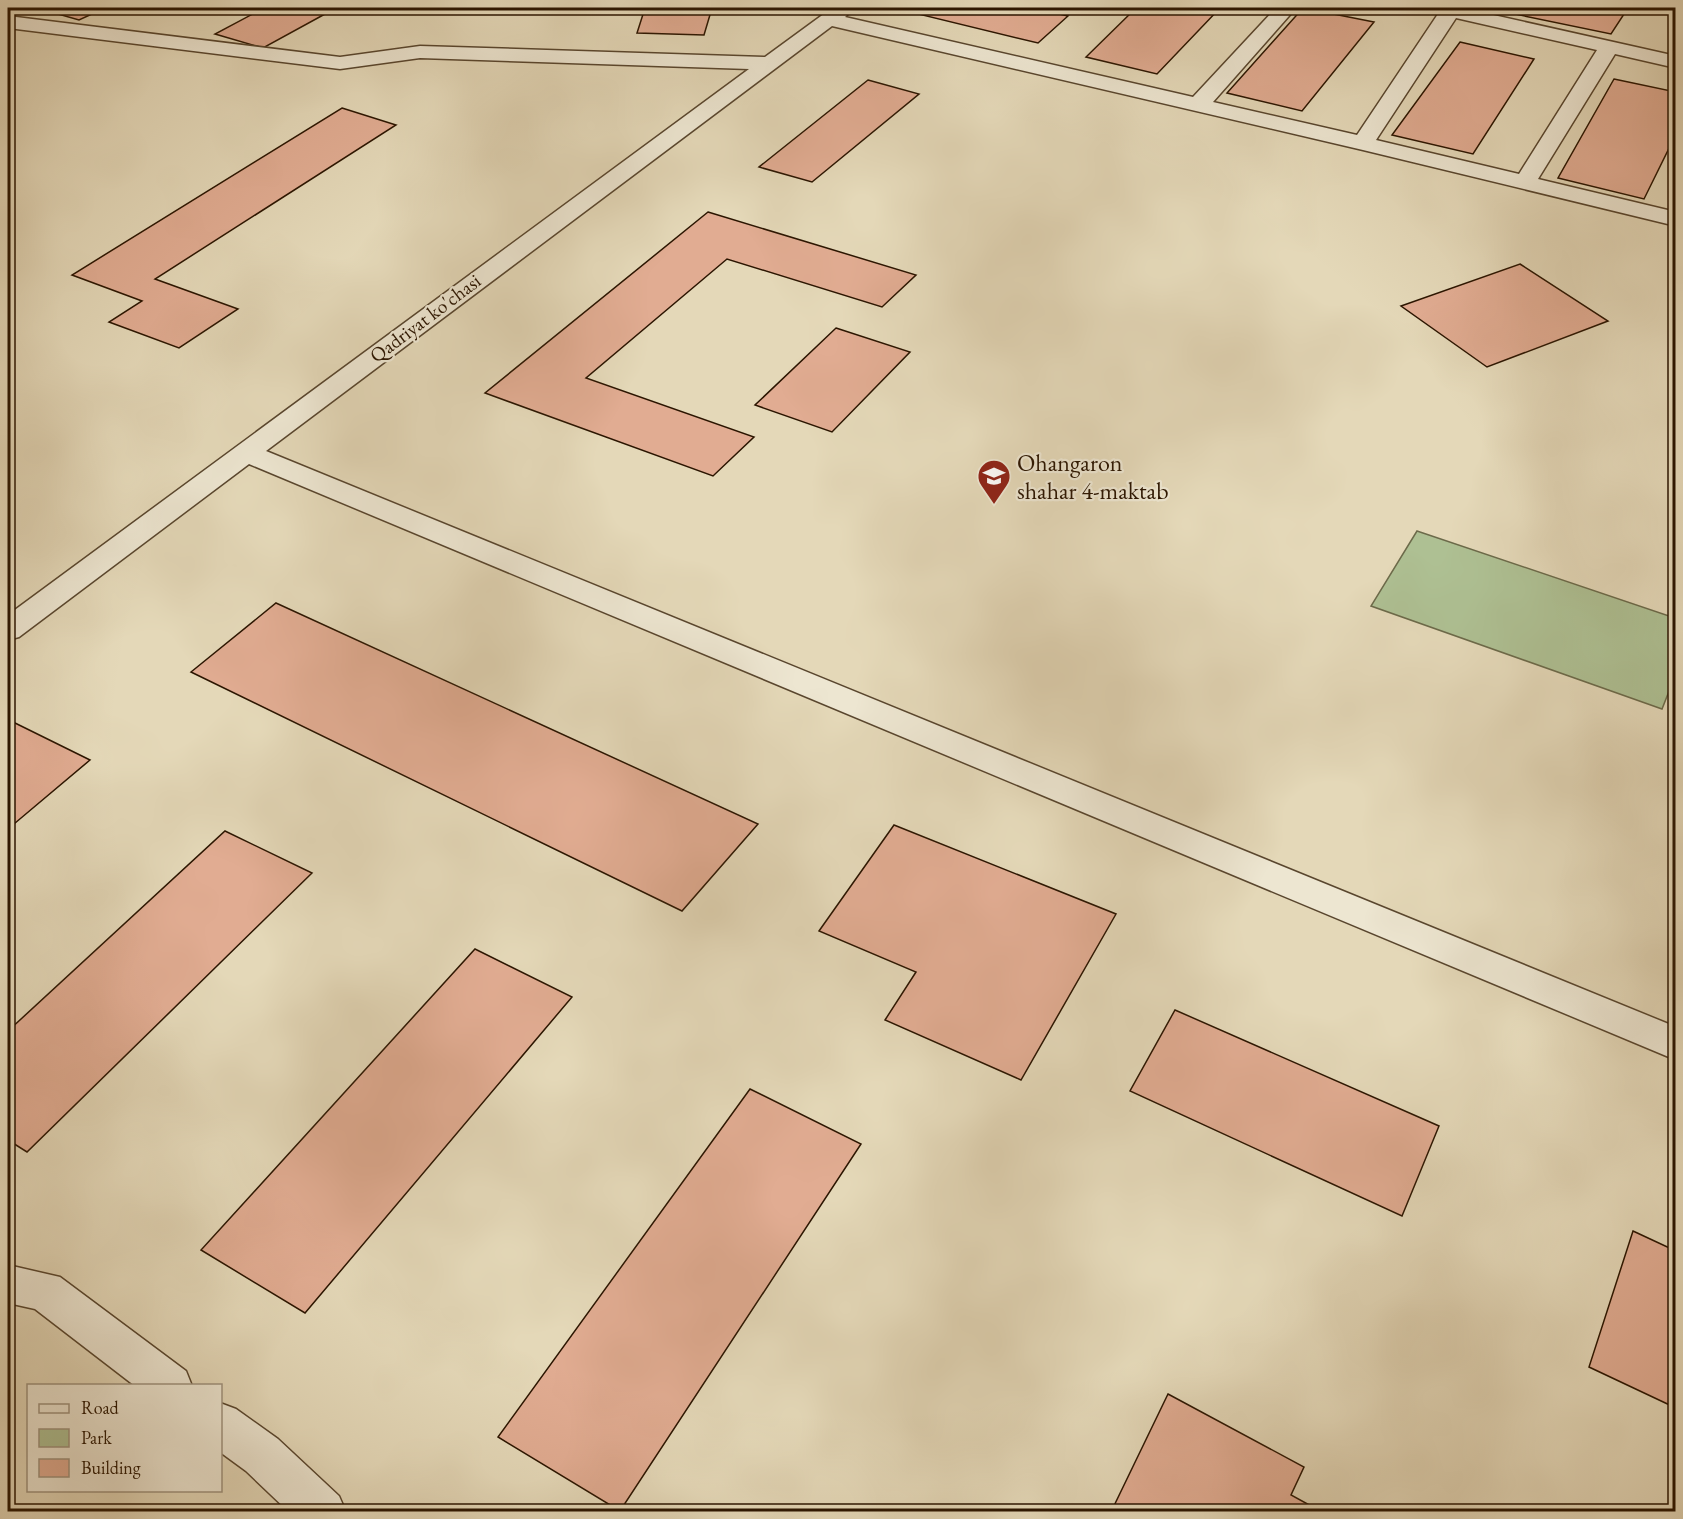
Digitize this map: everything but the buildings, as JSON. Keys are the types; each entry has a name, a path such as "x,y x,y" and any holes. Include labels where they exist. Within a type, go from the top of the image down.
{"street":[{"path":"1198,105 1286,8"},
{"path":"1363,143 1444,9 1676,62"},
{"path":"835,13 1198,105 1676,219"},
{"name":"Qadriyat ko'chasi","path":"8,630 835,13"},
{"path":"8,22 340,63 420,52 769,63"},
{"path":"1525,182 1609,46"},
{"path":"244,452 1676,1044"},
{"path":"8,1284 45,1291 167,1384"},
{"path":"222,1425 262,1455 323,1512"}],"green space":[{"path":"1417,531 1675,618 1675,676 1662,709 1371,606"}],"place":[{"name":"Ohangaron shahar 4-maktab","path":"994,505"}]}
